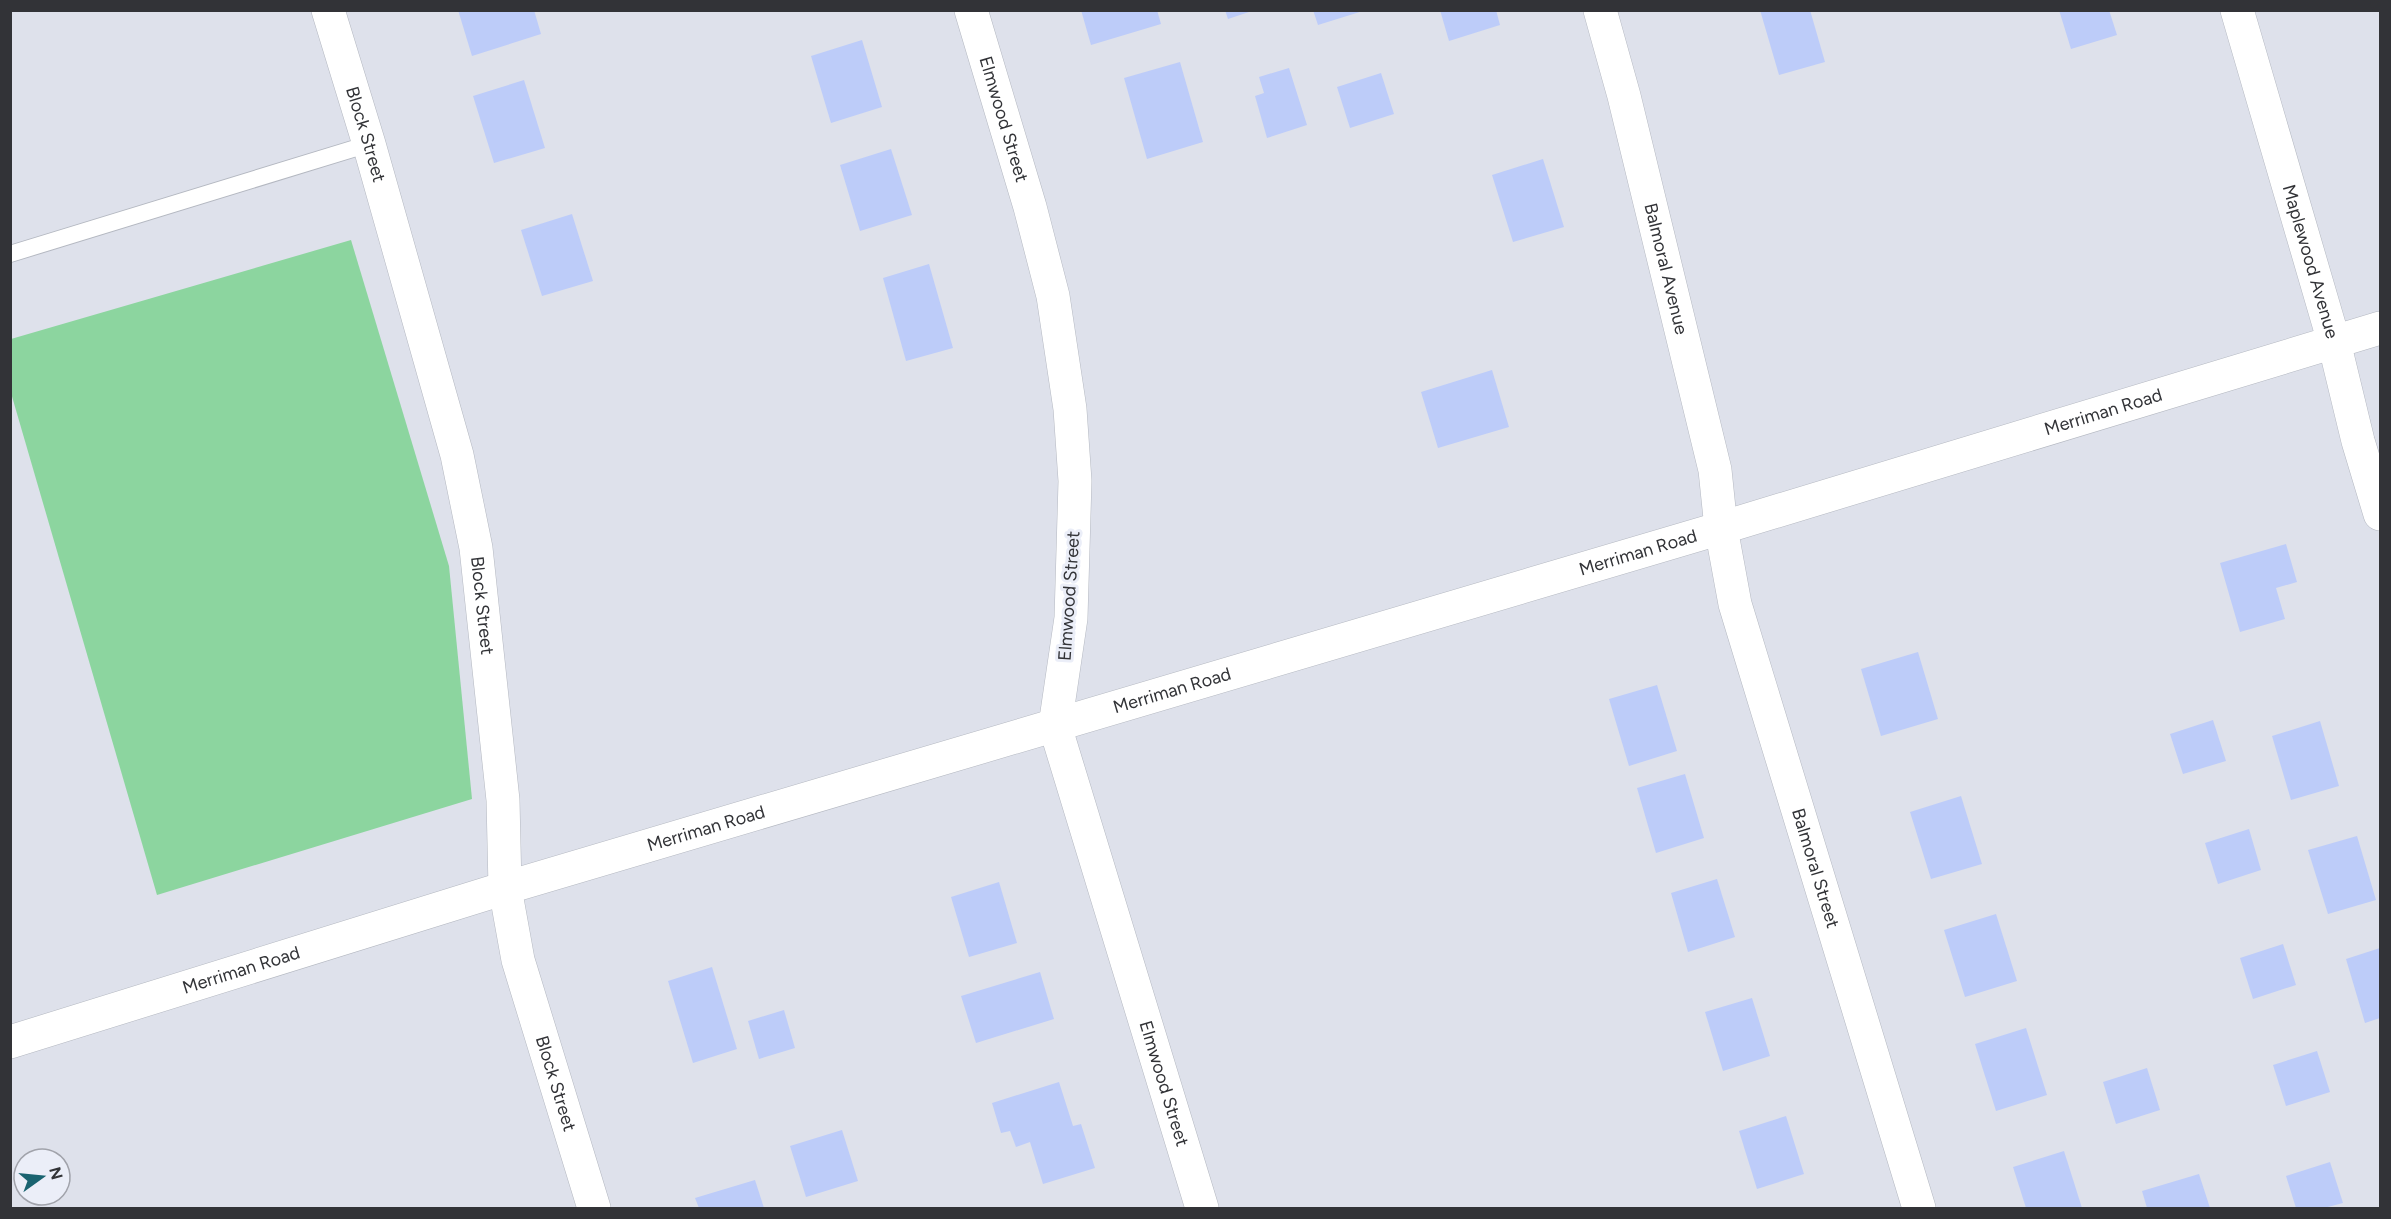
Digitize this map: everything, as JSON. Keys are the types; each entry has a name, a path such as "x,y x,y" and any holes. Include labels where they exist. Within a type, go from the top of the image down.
{"street":[{"name":"Block Street","path":"328,10 369,144 457,455 476,548 503,800 505,888 518,960 594,1209"},
{"name":"Elmwood Street","path":"971,10 1030,207 1053,296 1070,409 1075,481 1071,618 1055,726 1202,1209"},
{"name":"Balmoral Avenue","path":"1600,10 1624,96 1713,459 1721,528"},
{"name":"Maplewood Avenue","path":"2237,10 2334,342 2358,441 2380,514"},
{"name":"Merriman Road","path":"10,1042 505,888 1721,528 2380,328"},
{"name":"Balmoral Street","path":"1721,528 1735,604 1919,1209"}],"lane":[{"path":"10,254 369,144"}],"green space":[{"path":"351,240 449,566 472,799 157,895 11,393 11,339"}],"building":[{"path":"458,10 534,10 541,34 472,56"},
{"path":"1081,10 1157,10 1161,24 1091,45"},
{"path":"1225,10 1252,10 1252,11 1228,19"},
{"path":"1313,10 1362,10 1363,11 1318,25"},
{"path":"1440,10 1496,10 1500,25 1449,41"},
{"path":"1760,10 1810,10 1825,62 1779,75"},
{"path":"2059,10 2109,10 2117,35 2071,49"},
{"path":"862,40 882,107 831,123 811,56"},
{"path":"1180,62 1203,142 1147,159 1124,78"},
{"path":"1289,68 1307,125 1267,138 1255,96 1264,93 1259,77"},
{"path":"1381,73 1394,114 1350,128 1337,87"},
{"path":"524,80 545,148 494,163 473,96"},
{"path":"891,149 912,215 860,231 840,165"},
{"path":"1543,159 1564,227 1513,242 1492,175"},
{"path":"572,214 593,281 542,296 521,230"},
{"path":"929,264 953,348 906,361 883,278"},
{"path":"1492,370 1509,427 1438,448 1421,392"},
{"path":"2286,544 2297,582 2276,588 2285,619 2240,632 2220,563"},
{"path":"1918,652 1938,719 1881,736 1861,669"},
{"path":"1657,685 1677,751 1629,766 1609,699"},
{"path":"2213,720 2226,761 2183,774 2170,734"},
{"path":"2320,721 2339,786 2291,800 2272,736"},
{"path":"1685,774 1704,838 1656,853 1637,788"},
{"path":"1961,796 1982,864 1931,879 1910,812"},
{"path":"2249,829 2261,870 2218,884 2205,843"},
{"path":"2357,836 2376,900 2328,914 2308,850"},
{"path":"1717,879 1735,937 1688,952 1671,893"},
{"path":"999,882 1017,943 969,957 951,897"},
{"path":"1996,914 2017,981 1965,997 1944,930"},
{"path":"2283,944 2296,985 2253,999 2240,958"},
{"path":"2380,948 2380,1018 2365,1023 2346,959"},
{"path":"712,967 737,1049 693,1063 668,981"},
{"path":"1040,972 1054,1019 976,1043 961,996"},
{"path":"1752,998 1770,1056 1723,1071 1705,1012"},
{"path":"784,1010 795,1048 759,1059 748,1021"},
{"path":"2026,1028 2047,1095 1996,1111 1975,1044"},
{"path":"2317,1051 2330,1092 2286,1106 2273,1065"},
{"path":"2147,1068 2160,1110 2116,1124 2103,1082"},
{"path":"1059,1082 1073,1126 1081,1124 1095,1168 1043,1184 1030,1142 1016,1147 1010,1131 1001,1133 992,1103"},
{"path":"1786,1116 1804,1174 1757,1189 1739,1131"},
{"path":"842,1130 858,1181 806,1197 790,1146"},
{"path":"2064,1151 2082,1208 2026,1208 2013,1167"},
{"path":"2330,1162 2343,1203 2324,1208 2296,1208 2286,1176"},
{"path":"2199,1174 2210,1208 2147,1208 2142,1191"},
{"path":"755,1180 764,1208 699,1208 695,1198"}]}
